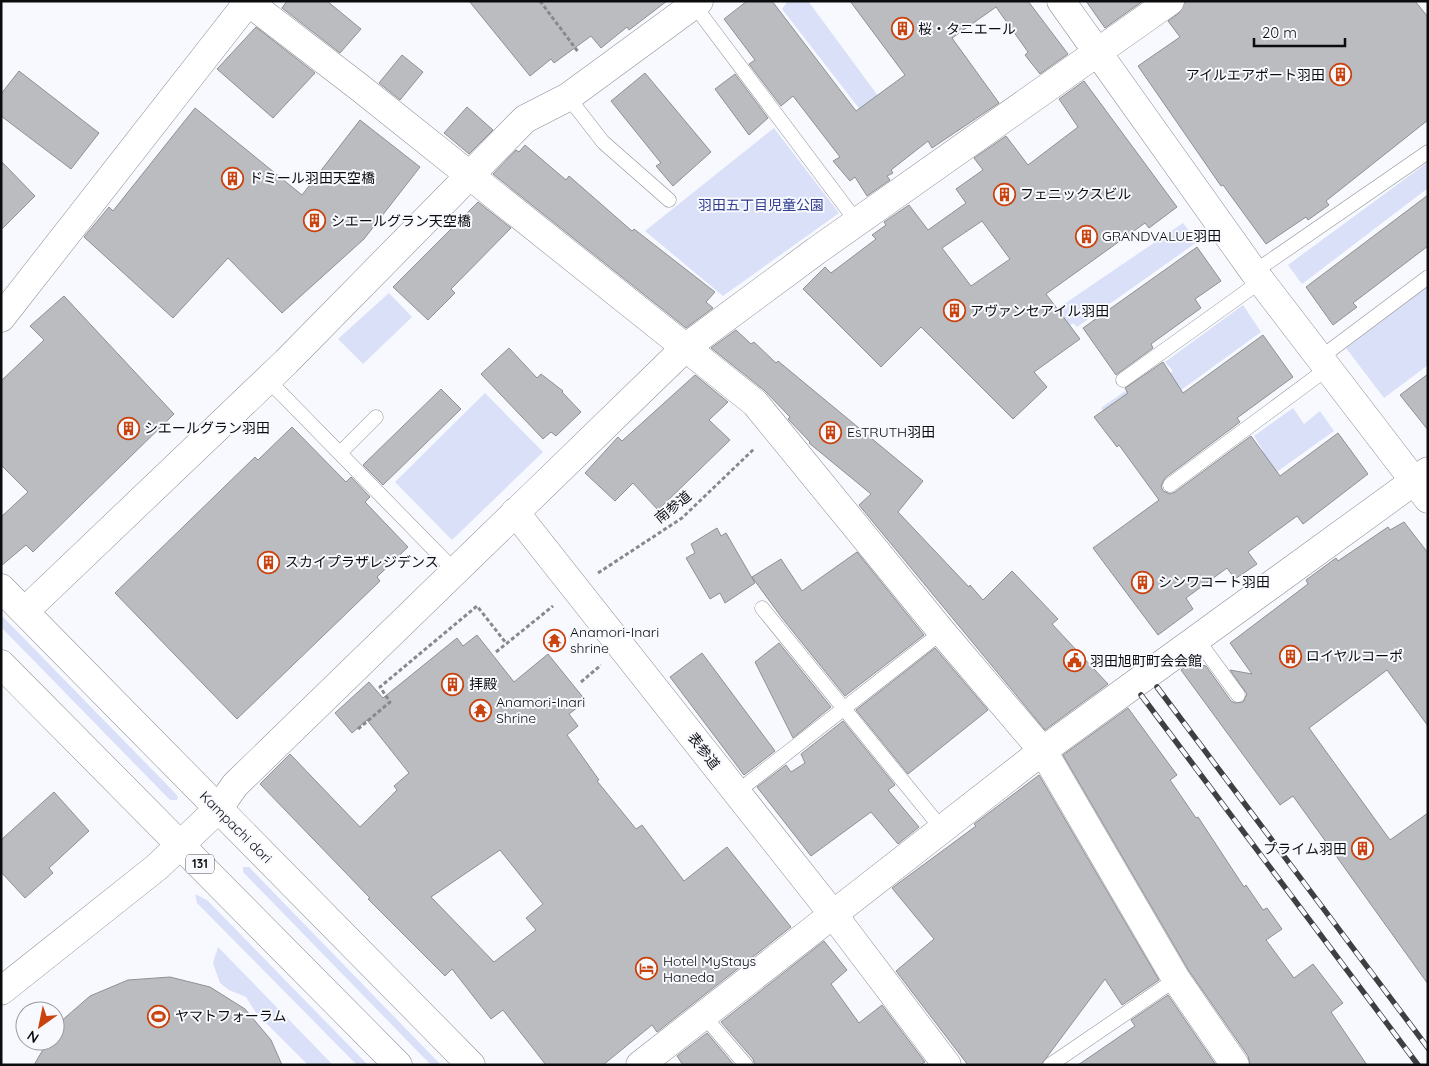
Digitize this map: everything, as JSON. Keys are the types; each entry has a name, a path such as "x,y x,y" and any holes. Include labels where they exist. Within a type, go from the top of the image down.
{"main road":[{"path":"1,318 247,1 359,87 755,403 942,632 1043,751 1176,979 1235,1065"},
{"path":"640,1065 832,913 1043,751 1197,638 1423,484 1324,363 1258,276 1061,1"},
{"path":"1,991 157,867 218,809 235,785 685,348 857,222 1170,1"},
{"path":"25,611 268,379 471,176 525,119 568,97 697,3"},
{"name":"表参道","path":"516,512 565,596 737,792 832,913 947,1065"},
{"name":"Kampachi dori","path":"1,588 471,1065"},
{"name":"131","path":"1,664 398,1065"}],"lane":[{"path":"697,3 857,222"},
{"path":"568,97 603,142 669,200"},
{"path":"1123,380 1258,276 1428,152"},
{"path":"1170,485 1324,363 1428,277"},
{"path":"268,379 455,571"},
{"path":"340,453 376,417"},
{"path":"762,608 942,829"},
{"path":"737,792 942,632"},
{"path":"1197,638 1238,695"},
{"path":"1050,1065 1176,979"},
{"path":"703,1015 746,1065"}],"path":[{"path":"540,1 596,76"},
{"name":"南参道","path":"496,652 565,596 682,518 776,429"},
{"path":"358,730 390,702 380,687 477,606 506,643"}],"green space":[{"path":"788,1 808,1 895,119 876,130 782,9"},
{"name":"羽田五丁目児童公園","path":"774,128 839,213 723,296 645,231"},
{"path":"1428,162 1428,188 1302,284 1288,265"},
{"path":"1183,223 1197,242 1077,327 1073,323 1042,346 1029,328"},
{"path":"1428,286 1428,365 1384,398 1346,348"},
{"path":"389,293 412,317 363,364 338,339"},
{"path":"1243,305 1261,332 1122,433 1101,408 1134,385 1142,394 1173,371 1165,362"},
{"path":"485,393 543,452 452,540 395,482"},
{"path":"1293,408 1304,424 1320,411 1334,431 1197,529 1182,509 1263,451 1254,436"},
{"path":"1,615 175,793 178,797 177,800 170,800 1,627"},
{"path":"243,867 249,867 441,1065 431,1065 243,872"},
{"path":"195,894 207,900 368,1065 357,1065 197,903"},
{"path":"218,947 333,1065 308,1065 256,1013 246,997 229,990 220,983 213,963"}],"building":[{"path":"287,1 327,1 361,29 340,53 282,8"},
{"path":"469,1 667,1 629,30 627,27 601,48 591,36 554,63 551,59 530,76"},
{"path":"747,1 772,1 856,111 905,75 850,1 1028,1 1068,54 1040,74 1025,55 1028,52 996,7 952,38 999,103 932,148 928,141 891,170 893,173 887,176 890,180 867,196 855,177 850,181 833,161 840,157 793,96 781,106 749,64 755,60 724,19"},
{"path":"1086,1 1143,1 1105,28"},
{"path":"1185,1 1415,1 1428,17 1428,120 1326,201 1329,205 1308,220 1306,217 1266,244 1223,185 1221,186 1138,66 1180,37 1168,21 1179,13"},
{"path":"256,27 315,73 273,118 217,69"},
{"path":"402,55 423,72 400,100 379,83"},
{"path":"19,71 99,133 71,169 1,116 1,94"},
{"path":"645,73 711,152 673,186 656,166 661,163 611,101"},
{"path":"735,74 768,118 749,135 715,89"},
{"path":"1084,81 1177,207 1149,228 1145,223 1046,294 1080,339 1034,372 1047,387 1013,419 921,327 881,367 803,289 825,267 831,273 876,239 872,235 886,225 884,222 909,205 928,230 966,203 956,189 983,170 974,158 1006,136 1028,165 1078,127 1059,99","holes":["982,221 1010,259 971,286 942,248"]},
{"path":"467,107 493,130 469,154 444,133"},
{"path":"195,108 302,195 360,120 420,167 364,239 282,313 228,258 173,318 84,237 109,207 113,211"},
{"path":"525,145 566,180 569,176 632,231 634,229 715,292 706,302 713,308 686,328 493,174 516,150 519,152"},
{"path":"1,161 35,196 1,230"},
{"path":"1428,195 1428,246 1353,303 1357,307 1333,325 1306,287"},
{"path":"478,202 511,228 451,289 455,293 428,320 393,287"},
{"path":"1197,247 1221,281 1195,299 1201,308 1151,344 1153,348 1116,375 1083,328"},
{"name":"シエールグラン羽田","path":"64,296 174,414 33,552 26,545 1,566 1,517 28,492 1,465 1,381 44,340 30,326"},
{"path":"736,330 751,344 754,342 776,363 778,361 923,481 898,512 969,587 970,585 983,600 1012,571 1058,619 1052,624 1108,684 1045,730 859,505 871,494 809,443 788,419 790,417 765,391 711,348"},
{"path":"1263,335 1293,377 1237,418 1240,422 1165,478 1161,486 1163,491 1170,494 1175,492 1251,436 1280,476 1338,433 1368,474 1303,524 1297,516 1248,552 1257,564 1235,579 1227,568 1186,598 1193,609 1158,635 1093,548 1159,500 1119,445 1117,447 1094,417 1128,393 1125,388 1163,362 1183,393"},
{"path":"509,348 537,378 541,374 563,391 581,412 556,436 551,432 543,439 481,374"},
{"path":"1428,374 1428,430 1400,395"},
{"path":"695,375 728,402 709,420 730,440 658,510 633,483 615,501 585,473 618,437 622,441"},
{"path":"441,389 461,409 383,485 363,465"},
{"name":"スカイプラザレジデンス","path":"292,427 346,482 351,477 370,497 365,502 408,547 377,577 380,581 237,719 115,593 255,457 258,460"},
{"path":"1404,522 1428,553 1428,726 1387,670 1309,728 1390,840 1428,813 1428,984 1293,796 1280,805 1181,670 1190,663 1206,666 1231,701 1235,703 1243,702 1247,694 1230,670 1252,674 1230,643 1308,584 1306,580 1336,558 1338,561 1388,527 1390,530"},
{"path":"717,528 721,536 726,533 755,583 725,603 720,593 710,599 686,558 695,553 691,544"},
{"path":"857,552 924,635 845,696 782,618 752,577 781,559 802,591"},
{"path":"477,635 514,682 548,654 586,701 569,714 578,726 567,735 599,780 597,781 636,829 642,825 684,881 727,847 791,927 657,1032 652,1025 603,1065 546,1065 503,1010 491,1019 452,969 445,976 368,899 370,898 260,784 290,754 360,827 397,790 394,786 409,773 367,720 352,733 335,713 369,682 383,698 457,638 463,646","holes":["500,850 543,904 526,918 536,930 494,962 431,897"]},
{"path":"779,643 831,707 793,738 755,662"},
{"path":"935,648 988,710 908,774 856,710"},
{"path":"702,653 775,751 744,775 670,677"},
{"path":"1128,708 1177,775 1170,780 1196,818 1198,817 1244,887 1246,885 1263,910 1267,908 1282,929 1266,940 1294,978 1313,964 1343,1003 1331,1012 1367,1065 1250,1065 1248,1056 1189,971 1063,755"},
{"path":"843,721 895,785 888,790 919,827 898,844 871,812 811,856 757,787 786,765 791,772 805,763 801,754"},
{"path":"1039,775 1159,980 1122,1005 1105,979 1041,1065 968,1065 896,971 934,939 892,888 976,826 974,824"},
{"path":"54,792 89,831 49,868 53,873 25,898 1,872 1,840"},
{"path":"824,941 847,970 831,984 859,1023 882,1005 925,1062 920,1065 755,1065 753,1059 721,1022"},
{"name":"ヤマトフォーラム","path":"170,977 210,987 245,1009 271,1040 282,1065 34,1065 42,1051 65,1051 65,1018 90,996 128,980"},
{"path":"1168,995 1216,1065 1078,1065 1135,1026 1131,1020"},
{"path":"707,1033 734,1065 683,1065 677,1056"}],"railway":[{"path":"1157,687 1428,1048"},
{"path":"1141,695 1418,1065"}],"place":[{"name":"桜・タニエール","path":"902,29"},
{"name":"アイルエアポート羽田","path":"1341,75"},
{"name":"ドミール羽田天空橋","path":"233,178"},
{"name":"フェニックスビル","path":"1004,194"},
{"name":"シエールグラン天空橋","path":"315,221"},
{"name":"GRANDVALUE羽田","path":"1086,236"},
{"name":"アヴァンセアイル羽田","path":"954,311"},
{"name":"シエールグラン羽田","path":"128,428"},
{"name":"EsTRUTH羽田","path":"831,432"},
{"name":"スカイプラザレジデンス","path":"269,562"},
{"name":"シンワコート羽田","path":"1142,582"},
{"name":"Anamori-Inari shrine","path":"554,640"},
{"name":"ロイヤルコーポ","path":"1290,656"},
{"name":"羽田旭町町会会館","path":"1074,661"},
{"name":"拝殿","path":"453,684"},
{"name":"Anamori-Inari Shrine","path":"480,710"},
{"name":"プライム羽田","path":"1363,849"},
{"name":"Hotel MyStays Haneda","path":"647,969"},
{"name":"ヤマトフォーラム","path":"159,1016"}]}
